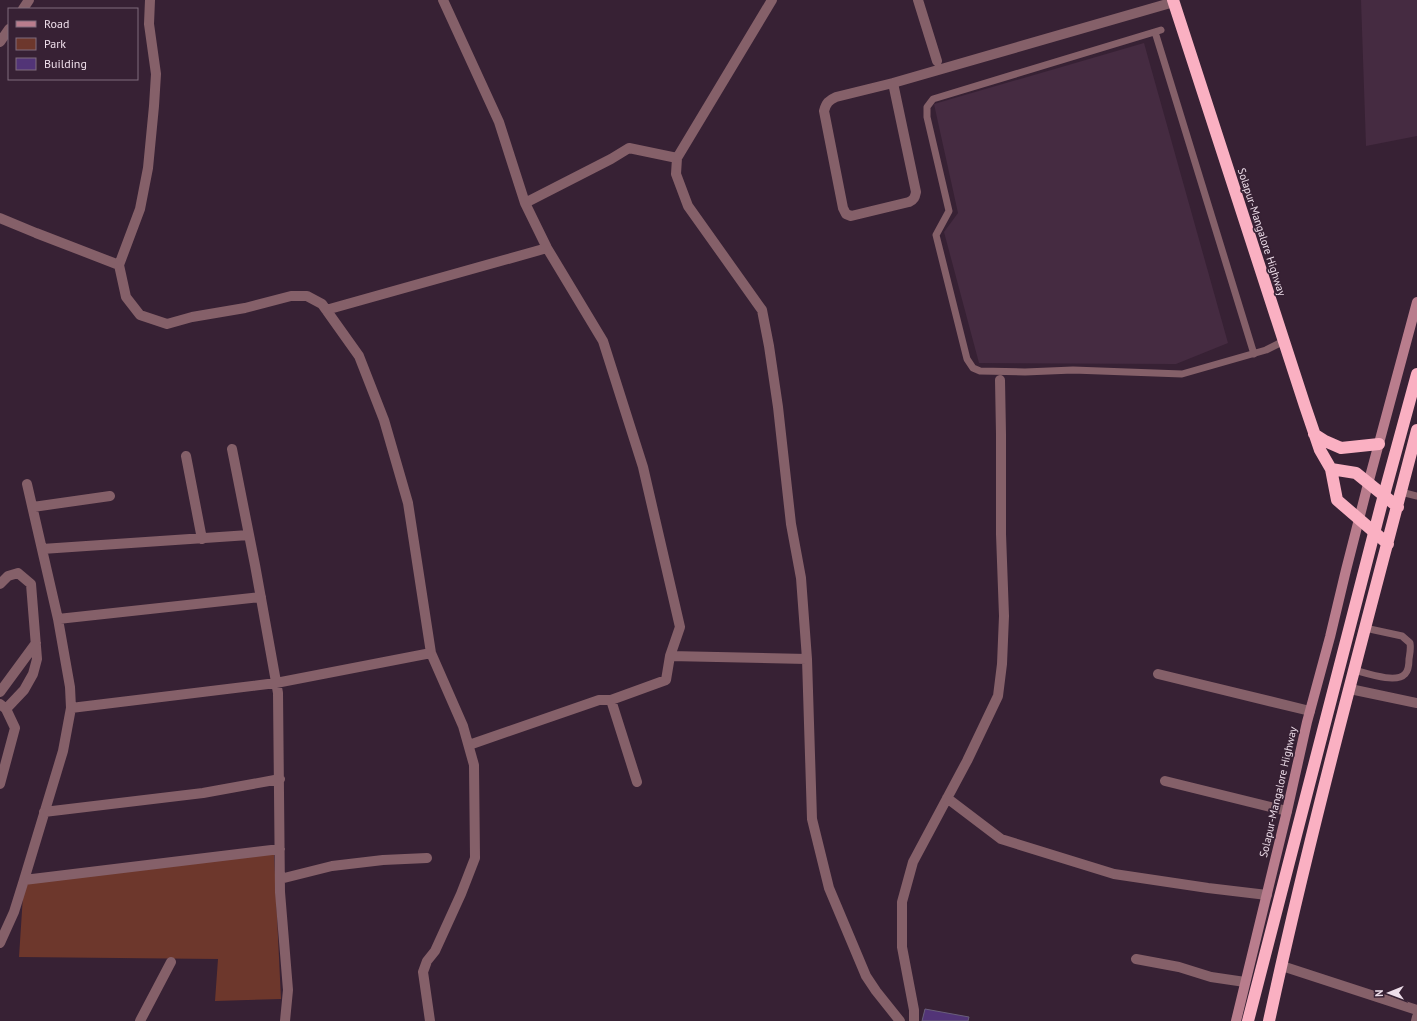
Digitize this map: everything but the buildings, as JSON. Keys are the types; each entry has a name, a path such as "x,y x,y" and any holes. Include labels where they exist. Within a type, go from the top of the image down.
{"highway":[{"name":"Solapur-Mangalore Highway","path":"1173,1 1314,434 1320,450 1331,469 1337,500 1388,544"},
{"path":"1248,1021 1381,506 1417,374"},
{"path":"1269,1021 1290,923 1417,430"},
{"path":"1314,434 1341,448 1379,444"},
{"path":"1331,469 1356,473 1398,507"}],"street":[{"path":"150,0 149,24 156,74 148,168 140,209 119,265 126,297 140,315 167,324 192,317 245,308 291,296 307,296 322,304 359,356 384,420 408,503 431,653 463,726 474,765 475,858 461,894 435,951 427,961 423,972 430,1021"},
{"path":"443,0 499,122 526,203 547,248 603,341 643,467 680,627 670,656 666,680 611,700 599,700 469,745"},
{"path":"772,0 677,158 676,174 688,206 762,310 778,407 791,524 801,578 807,659 812,819 829,888 866,976 900,1021"},
{"path":"918,0 937,61"},
{"path":"893,83 916,192 915,197 910,202 850,216 846,214 844,208 824,111 825,105 830,100 836,97 893,83 1173,1"},
{"path":"0,42 8,30"},
{"path":"526,203 611,159 629,148 677,158"},
{"path":"0,218 119,265"},
{"path":"326,310 547,248"},
{"path":"1368,484 1417,302"},
{"path":"914,1021 914,1010 902,947 902,902 913,862 967,761 998,696 1002,664 1004,616 1001,534 1000,380"},
{"path":"232,449 278,694 280,879 288,990 286,1021"},
{"path":"186,456 202,538"},
{"path":"0,943 14,912 63,751 71,708 70,687 58,619 27,484"},
{"name":"Solapur-Mangalore Highway","path":"1236,1021 1310,711 1368,484"},
{"path":"33,508 110,496"},
{"path":"42,549 249,535"},
{"path":"0,584 8,576 18,573 31,584 37,659 33,674 24,690 3,707 15,728 0,784"},
{"path":"58,619 261,597"},
{"path":"0,692 36,643"},
{"path":"71,708 276,683 431,653"},
{"path":"670,656 807,659"},
{"path":"1158,674 1310,711"},
{"path":"1350,689 1417,703"},
{"path":"611,700 638,782"},
{"path":"44,812 203,793 280,779"},
{"path":"1165,781 1287,811"},
{"path":"947,798 1001,838 1114,874 1267,895"},
{"path":"24,880 280,849"},
{"path":"280,879 332,866 383,860 427,858"},
{"path":"1136,959 1179,967 1211,977 1245,982"},
{"path":"140,1021 171,962"},
{"path":"1282,966 1417,1010"},
{"path":"1416,1021 1417,1017"}],"lane":[{"path":"1254,354 1158,31 933,99 927,107 927,117 949,211 936,235 967,359 973,368 980,371 1025,372 1073,370 1182,374 1254,354 1284,341"},
{"path":"1401,492 1417,496"},
{"path":"1354,670 1381,677 1397,678 1407,672 1411,648 1410,643 1402,636 1365,628"}],"shaded area":[{"path":"1361,0 1417,0 1417,136 1366,146"},
{"path":"1144,43 1228,343 1176,364 979,363 944,232 958,213 934,104"}],"green space":[{"path":"274,854 281,999 215,1001 218,959 19,957 24,880"}]}
